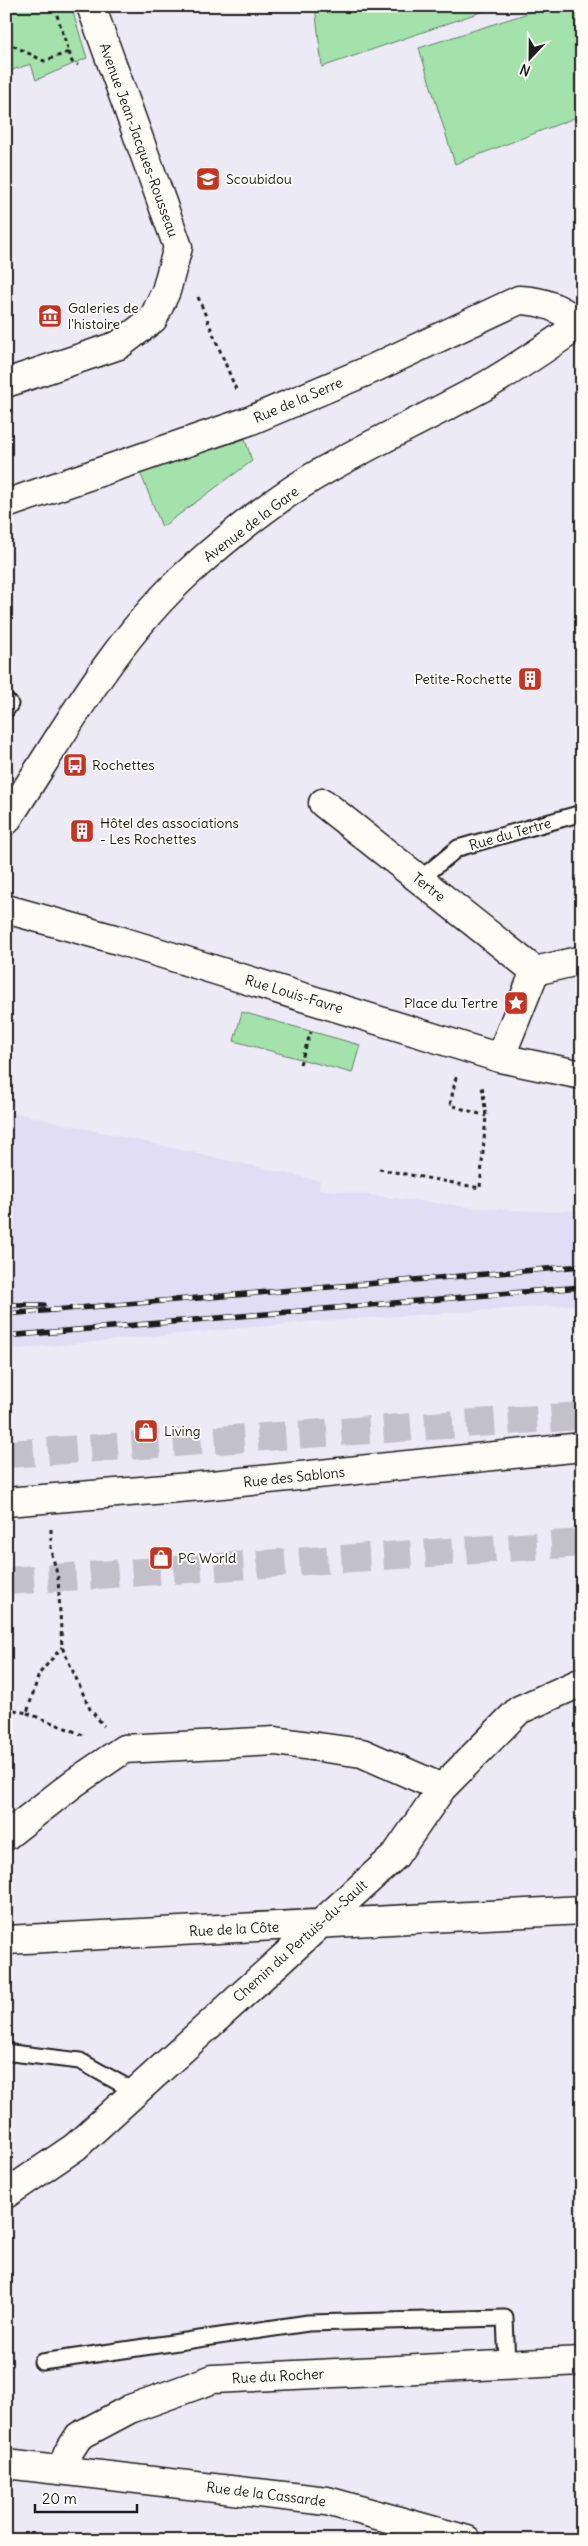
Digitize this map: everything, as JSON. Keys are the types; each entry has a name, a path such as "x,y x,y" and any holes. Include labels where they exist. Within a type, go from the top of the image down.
{"street":[{"name":"Avenue Jean-Jacques-Rousseau","path":"6,383 119,345 153,319 166,291 178,247 92,6"},
{"name":"Rue de la Serre","path":"6,504 249,421 372,369 519,300 545,303 559,308 581,323"},
{"name":"Avenue de la Gare","path":"6,821 110,663 147,617 190,571 257,516 324,471 488,384 554,344 581,323"},
{"name":"Tertre","path":"323,803 535,972"},
{"name":"Rue Louis-Favre","path":"6,909 118,940 489,1055 582,1076"},
{"path":"489,1055 535,972 582,960"},
{"name":"Rue des Sablons","path":"6,1502 202,1486 582,1447"},
{"name":"Chemin du Pertuis-du-Sault","path":"6,2194 75,2147 395,1856 442,1788 519,1710 582,1682"},
{"path":"6,1836 74,1783 124,1750 275,1741 362,1752 442,1788"},
{"name":"Rue de la Côte","path":"6,1940 582,1910"},
{"name":"Rue du Rocher","path":"62,2469 68,2453 79,2436 130,2409 212,2379 582,2361"},
{"path":"6,2464 62,2469"},
{"name":"Rue de la Cassarde","path":"62,2469 327,2500 467,2540"}],"lane":[{"path":"6,701 10,704 6,710"},
{"name":"Rue du Tertre","path":"419,880 458,848 582,813"},
{"path":"12,2053 80,2062 134,2092"},
{"path":"42,2362 308,2323 505,2318 506,2365"}],"path":[{"path":"54,6 72,62"},
{"path":"6,42 44,61 69,52"},
{"path":"196,291 249,421"},
{"path":"379,1169 480,1188 489,1055"},
{"path":"450,1104 486,1116"},
{"path":"51,1528 52,1550 58,1578 62,1647 90,1709 124,1750"},
{"path":"27,1713 39,1674 62,1647"},
{"path":"6,1708 27,1713 124,1750"}],"shaded area":[{"path":"6,1111 320,1181 319,1189 477,1208 553,1212 582,1210 582,1304 309,1322 6,1350"}],"green space":[{"path":"6,6 71,6 87,58 36,80 31,64 6,72"},
{"path":"315,6 498,6 322,67"},
{"path":"550,6 582,6 582,115 455,164 419,48"},
{"path":"245,439 252,461 162,527 140,472"},
{"path":"242,1012 360,1045 352,1073 234,1041"}],"tunnel":[{"path":"6,1454 582,1416"},
{"path":"6,1581 582,1543"}],"railway":[{"path":"6,1314 582,1266"},
{"path":"6,1336 582,1287"},
{"path":"6,1305 44,1305"}],"place":[{"name":"Scoubidou","path":"208,179"},
{"name":"Galeries de l'histoire","path":"50,316"},
{"name":"Petite-Rochette","path":"530,679"},
{"name":"Rochettes","path":"75,765"},
{"name":"Hôtel des associations - Les Rochettes","path":"82,831"},
{"name":"Place du Tertre","path":"516,1003"},
{"name":"Living","path":"146,1431"},
{"name":"PC World","path":"161,1558"}]}
